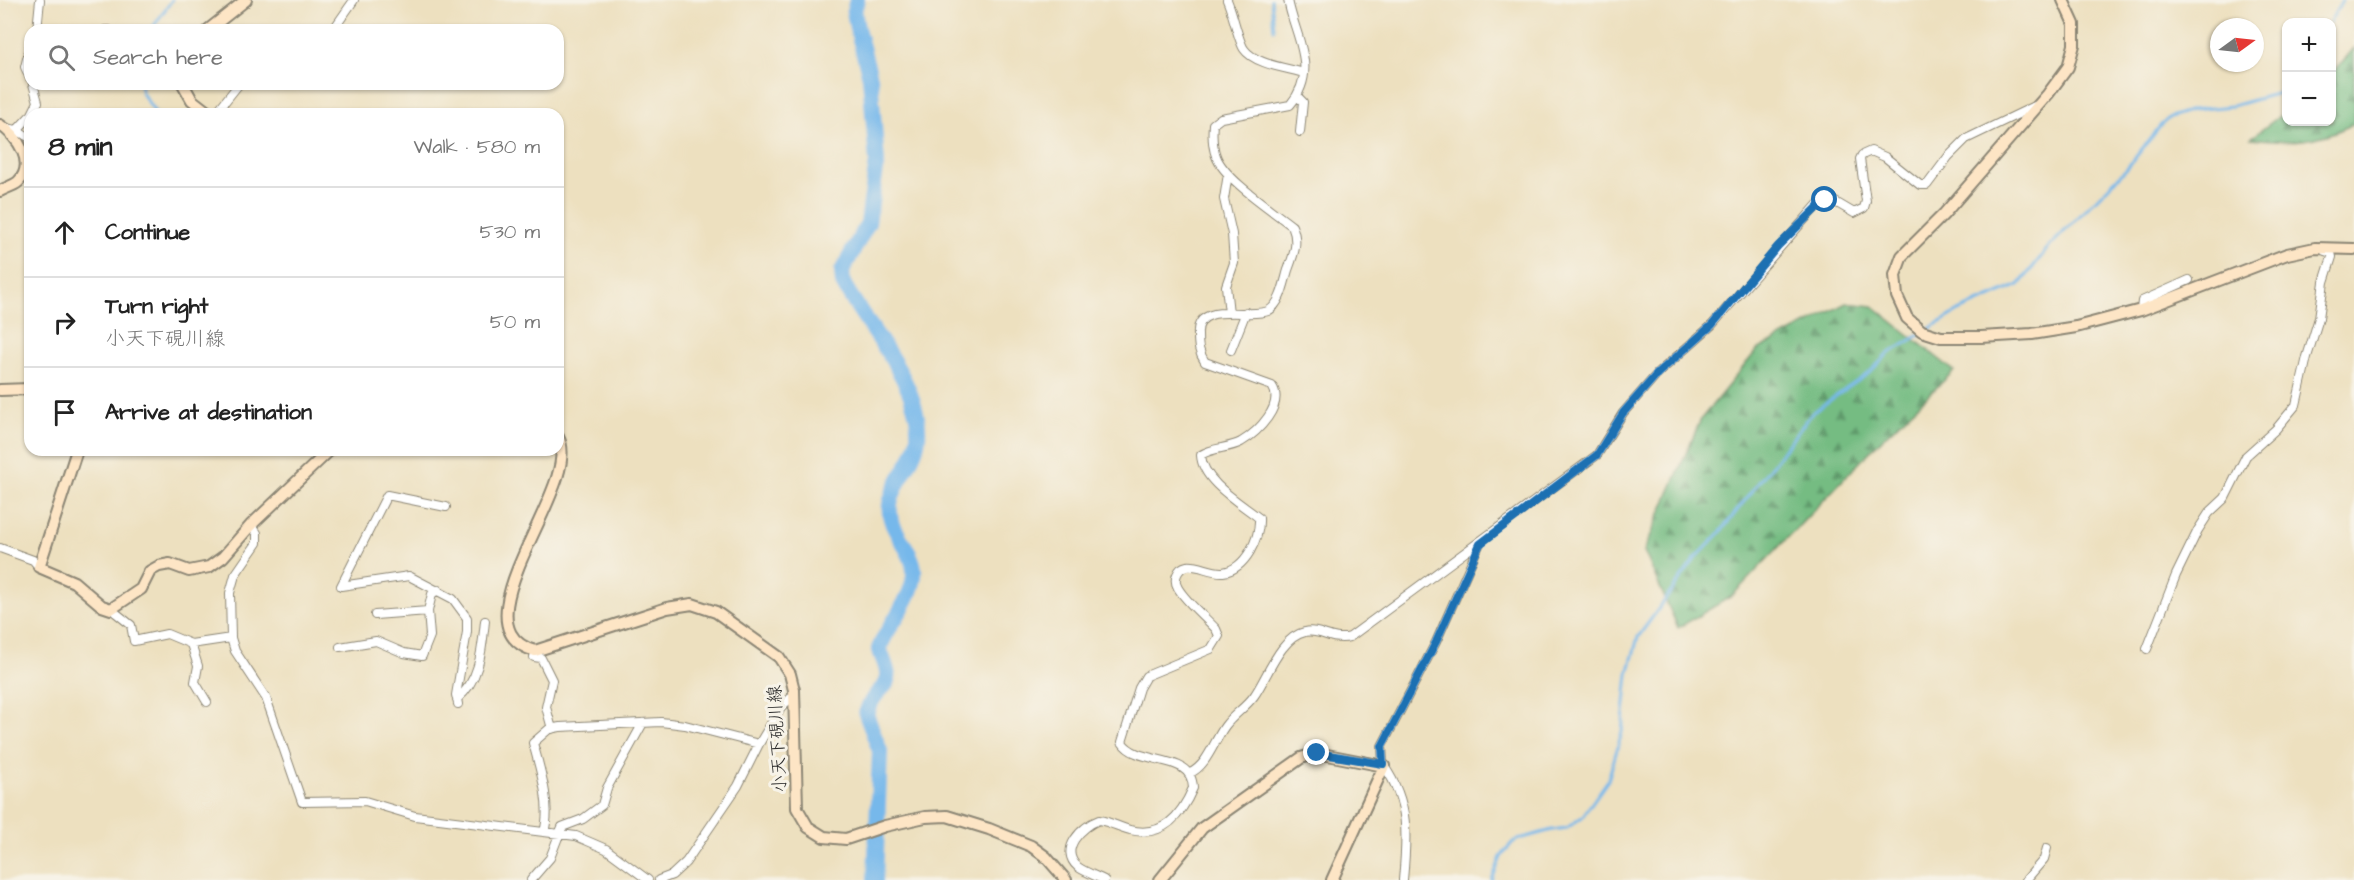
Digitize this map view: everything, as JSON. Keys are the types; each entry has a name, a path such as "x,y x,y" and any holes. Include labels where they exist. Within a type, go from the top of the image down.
{"main road":[{"path":"216,24 246,0"},
{"path":"2063,0 2074,24 2074,45 2068,67 2040,103 1944,214 1902,256 1895,275 1897,296 1907,318 1922,332 1941,337 1981,337 2032,334 2076,327 2141,310 2287,254 2315,248 2354,249"},
{"path":"186,90 192,100 204,108"},
{"path":"3,126 24,152"},
{"path":"0,191 24,177"},
{"path":"0,390 24,389"},
{"path":"75,456 39,567 74,582 102,606 111,609 141,589 150,571 159,566 170,564 189,571 209,567 223,557 251,525 324,456"},
{"name":"小天下硯川線","path":"563,456 563,464 514,580 507,626 510,635 521,647 535,651 667,608 692,604 716,612 779,657 790,674 794,695 797,808 808,827 824,837 846,839 885,826 925,817 947,816 989,829 1031,846 1046,857 1066,880"},
{"path":"1160,880 1202,828 1301,758 1317,753 1383,765 1332,880"}],"street":[{"path":"38,24 40,0"},
{"path":"337,24 354,0"},
{"path":"1227,0 1235,18 1243,48 1251,57 1304,73"},
{"path":"1104,880 1078,867 1074,861 1071,846 1074,837 1086,826 1099,820 1145,833 1166,826 1177,816 1193,788 1190,773 1182,767 1130,751 1121,738 1146,676 1211,649 1219,636 1216,629 1177,587 1175,577 1179,570 1189,566 1221,572 1232,569 1246,557 1258,534 1259,518 1212,479 1201,463 1201,455 1208,450 1239,443 1255,431 1275,405 1276,392 1272,386 1205,362 1199,352 1197,329 1204,319 1213,314 1267,311 1276,304 1296,248 1296,234 1292,226 1228,174 1216,158 1212,139 1213,124 1230,116 1290,105 1297,96 1304,73 1304,48 1288,0"},
{"path":"35,90 38,102 35,108"},
{"path":"218,108 234,90"},
{"path":"1297,96 1303,102 1300,132"},
{"path":"1190,773 1198,770 1226,725 1255,696 1272,663 1296,636 1305,632 1315,632 1329,639 1350,637 1480,544 1597,455 1623,413 1657,374 1712,325 1819,203 1832,200 1854,213 1864,208 1866,201 1860,159 1863,155 1871,151 1886,157 1920,185 1927,185 1948,157 1966,139 2040,103"},
{"path":"17,130 24,122"},
{"path":"3,126 24,134"},
{"path":"1228,174 1224,199 1232,234 1234,263 1226,286 1225,299 1229,313"},
{"path":"2147,649 2176,575 2198,530 2209,513 2225,498 2246,456 2276,429 2296,405 2319,318 2324,282 2332,257 2331,253 2315,248"},
{"path":"2141,310 2142,301 2189,280"},
{"path":"1231,350 1246,312"},
{"path":"446,507 387,495 341,586 409,576 453,599 467,618 458,702 469,689 478,668 485,621"},
{"path":"251,525 257,533 257,543 235,575 230,593 231,638 235,651 266,699 302,802 365,801 416,816 576,836 597,845 648,880"},
{"path":"1403,880 1405,820 1399,788 1383,765 1382,746 1436,642 1480,544"},
{"path":"0,548 33,560 39,567"},
{"path":"340,647 376,641 404,653 422,656 430,636 428,611 432,594 438,590"},
{"path":"111,609 131,625 134,641 167,634 191,644 231,638"},
{"path":"375,615 428,611"},
{"path":"191,644 198,666 195,682 207,702"},
{"path":"534,657 541,658 552,680 546,707 552,729"},
{"path":"658,880 672,875 686,861 738,786 781,707 794,695"},
{"path":"544,832 547,824 543,786 533,743 552,729 661,722 685,725 759,744"},
{"path":"531,880 550,858 562,827 590,815 602,805 607,788 643,723"},
{"path":"2026,880 2044,859 2047,848"}],"green space":[{"path":"2354,48 2354,124 2327,135 2304,140 2280,141 2251,138 2282,114 2282,126 2336,126 2336,69"},
{"path":"1847,303 1873,306 1954,371 1882,439 1732,596 1678,628 1644,551 1701,419 1757,350"}],"waterway":[{"path":"155,24 172,0"},
{"path":"857,0 854,11 870,77 877,162 868,223 842,271 843,283 902,377 917,417 918,437 913,454 892,495 890,504 892,523 911,558 914,576 909,595 879,649 888,680 876,694 866,714 880,751 875,880"},
{"path":"1271,0 1274,29"},
{"path":"2332,18 2342,0"},
{"path":"141,90 152,108"},
{"path":"1929,329 1959,311 2019,285 2048,248 2127,168 2170,117 2192,110 2232,106 2282,91"},
{"path":"1492,880 1501,857 1512,843 1519,839 1567,828 1582,817 1608,780 1622,732 1628,674 1638,637 1695,559 1719,534 1813,412 1869,373 1888,354 1921,334"}],"route":[{"path":"1317,753 1383,764 1382,746 1436,642 1480,544 1554,485 1597,455 1623,413 1657,374 1712,325 1778,246 1819,203 1825,200"}]}
